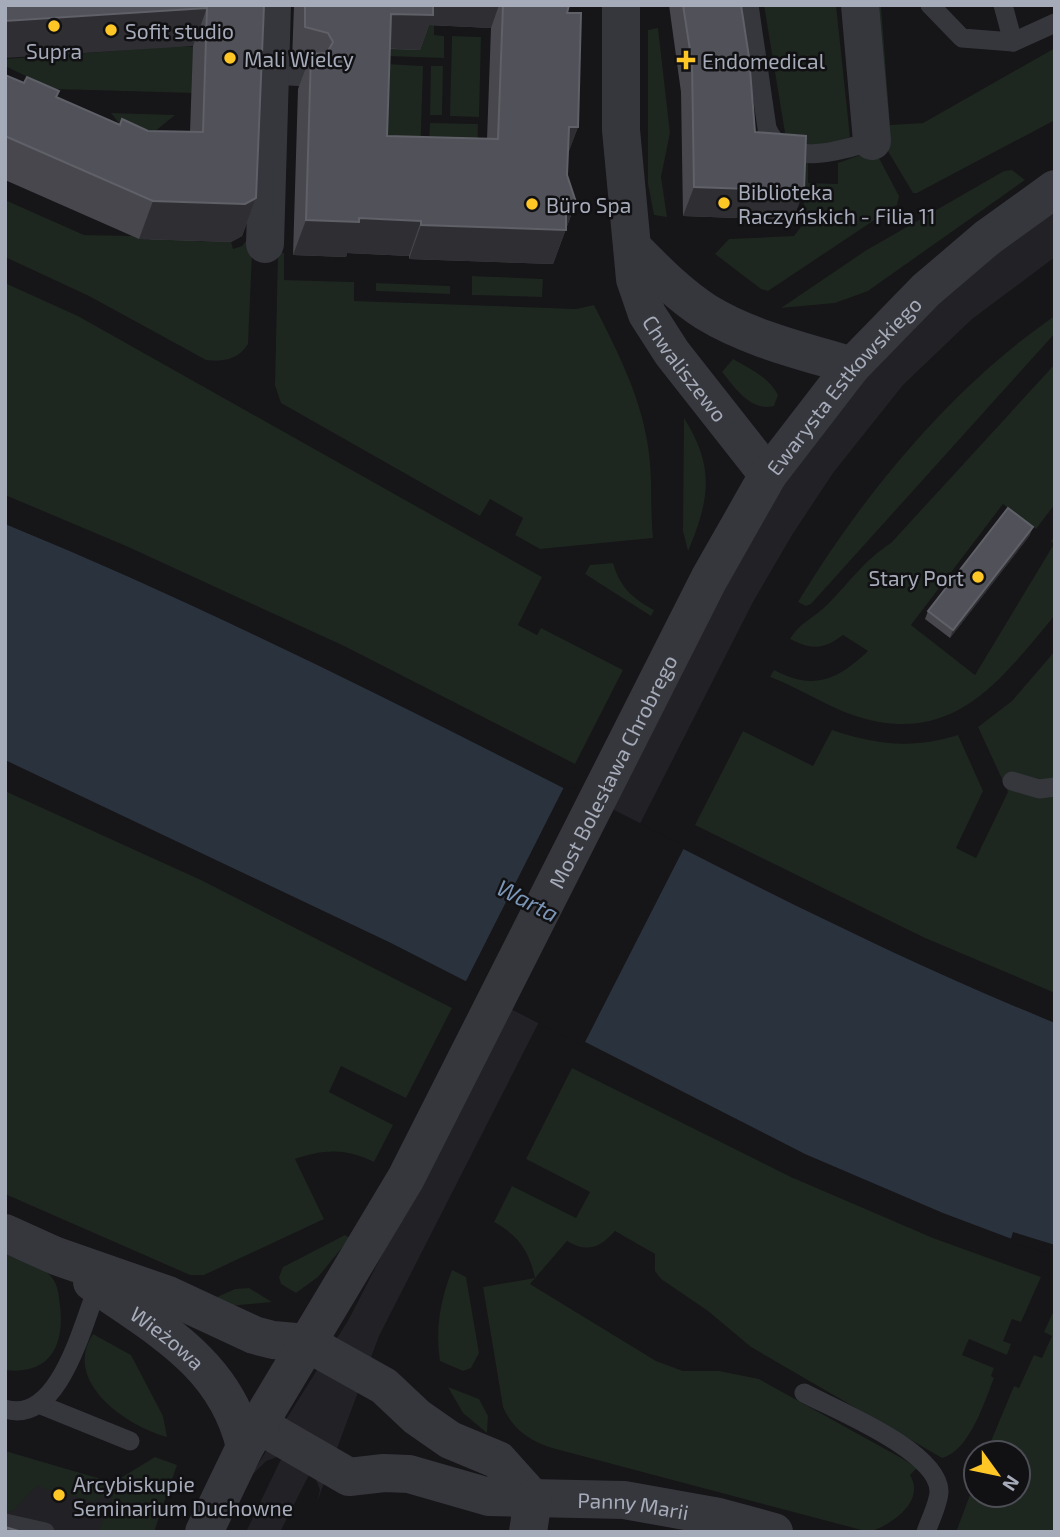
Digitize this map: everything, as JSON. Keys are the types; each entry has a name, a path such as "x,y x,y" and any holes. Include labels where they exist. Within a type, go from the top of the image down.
{"street":[{"path":"265,244 258,120 270,75 272,5"},
{"name":"Chwaliszewo","path":"621,5 621,130 635,279 647,314 693,382 768,475"},
{"path":"860,5 872,141"},
{"name":"Ewarysta Estkowskiego","path":"687,626 733,533 768,475 852,366 926,290 987,238 1055,189"},
{"name":"Chwaliszewo","path":"634,248 680,293 715,317 741,331 852,366"},
{"name":"Most Bolesława Chrobrego","path":"204,1532 252,1436 406,1178 687,626"},
{"name":"Wieżowa","path":"5,1233 56,1256 168,1295 254,1335 273,1340 307,1342"},
{"name":"Wieżowa","path":"56,1256 180,1344 210,1373 252,1436"},
{"path":"307,1342 384,1386 418,1417 450,1440 498,1461 530,1516"},
{"name":"Panny Marii","path":"252,1436 349,1476 409,1474 489,1497 530,1516 624,1500 719,1517 774,1532"}],"lane":[{"path":"748,5 767,128 776,145 794,152 835,153 872,141"},
{"path":"930,5 962,38 1013,42 1055,23"},
{"path":"1003,5 1013,42"},
{"path":"270,75 308,77"},
{"path":"1012,781 1039,789 1055,787"},
{"path":"5,1409 13,1412 41,1405 59,1385 98,1286"},
{"path":"804,1393 916,1454 934,1473 939,1492 926,1532"},
{"path":"41,1405 130,1441"},
{"path":"5,1523 45,1532"}],"shaded area":[{"path":"764,5 836,5 850,137 834,143 816,145 799,142 785,133"},
{"path":"870,5 881,5 890,125 923,123 1055,48 1055,120 913,193 883,143"},
{"path":"421,25 434,25 434,35 444,36 444,58 387,56 388,49"},
{"path":"658,28 670,133 661,177 667,217 654,215 648,184 648,30"},
{"path":"452,36 481,37 479,117 450,116"},
{"path":"193,47 193,93 53,89 5,66 5,59"},
{"path":"387,64 423,66 420,162 384,161"},
{"path":"431,66 443,66 442,115 430,115"},
{"path":"111,113 175,115 153,133 122,127"},
{"path":"430,123 478,124 477,164 428,162"},
{"path":"860,155 879,158 899,196 897,205 768,291 761,289 715,254 729,239 794,236 803,224 805,163 808,163 808,183 838,184 838,163"},
{"path":"1012,170 1025,180 868,291 835,303 781,308 865,251 1004,171"},
{"path":"5,200 84,235 132,236 149,240 149,232 164,232 164,240 183,240 193,233 194,241 231,242 233,249 242,246 253,232 248,344 240,354 230,359 206,360 89,296 5,257"},
{"path":"1055,210 1055,257 972,319 903,385 833,473 792,535 753,602 379,1336 317,1502 320,1490 312,1469 280,1532 246,1532 283,1455 266,1461 250,1477 349,1319 763,515 830,418 913,325 1008,243"},
{"path":"278,253 284,253 284,280 354,282 354,301 576,309 594,305 627,374 645,428 653,538 540,549 515,535 523,518 490,499 480,516 281,403 275,385"},
{"path":"472,276 543,279 542,297 472,295"},
{"path":"5,283 78,316 542,577 518,625 537,635 541,628 623,670 575,764 344,646 126,546 5,495"},
{"path":"376,283 450,286 450,294 376,291"},
{"path":"1055,316 1055,333 1048,341 811,604 806,606 798,602 850,523 945,409 1017,344"},
{"path":"733,359 770,383 778,395 774,406 766,407 751,402 732,385 722,372"},
{"path":"1055,364 1055,504 1036,529 1003,504 911,625 975,675 1054,544 1051,541 1055,536 1055,615 1013,665 968,705 943,717 915,724 883,723 847,713 770,677 774,670 801,680 824,679 846,669 868,651 843,635 829,644 817,647 790,639 802,625 827,605 865,564 891,543"},
{"path":"684,418 701,452 706,483 701,515 688,551 683,531"},
{"path":"613,563 619,579 628,591 654,610 651,616 585,574 590,565"},
{"path":"1055,651 1055,993 925,938 695,825 743,731 813,766 832,730 880,742 910,744 958,735 983,791 956,848 976,858 1008,792 978,727 1012,701"},
{"path":"5,791 201,880 452,1008 406,1098 341,1066 329,1092 393,1125 374,1162 344,1152 316,1153 295,1159 324,1219 204,1275 190,1275 5,1194"},
{"path":"572,1068 791,1177 933,1238 1041,1277 1021,1322 1012,1319 1003,1341 1011,1344 1007,1355 969,1339 962,1355 994,1368 991,1376 994,1378 968,1436 962,1439 962,1444 952,1454 942,1458 751,1347 708,1311 661,1279 655,1271 655,1254 615,1231 593,1247 581,1247 567,1241 530,1284 656,1361 683,1371 719,1371 759,1379 917,1468 910,1475 914,1494 904,1511 887,1524 869,1532 552,1448 529,1438 517,1428 503,1407 483,1287 535,1278 522,1245 494,1222 512,1186 576,1218 590,1192 526,1159"},
{"path":"345,1235 350,1238 318,1277 296,1293 281,1284 279,1277 283,1267"},
{"path":"5,1254 49,1274 56,1285 59,1298 60,1332 52,1354 34,1368 21,1371 5,1370"},
{"path":"452,1270 466,1277 479,1353 471,1368 463,1371 440,1361 440,1315"},
{"path":"249,1288 272,1302 229,1306 217,1297 235,1289"},
{"path":"1055,1308 1055,1532 956,1532 965,1509 1032,1509 1032,1439 992,1439 1014,1386 1019,1388 1034,1355 1042,1358 1052,1336 1044,1332"},
{"path":"93,1334 131,1355 163,1416 167,1437 151,1432 118,1413 103,1400 92,1385 86,1369 85,1352"},
{"path":"448,1387 479,1399 488,1416 487,1433 463,1413"},
{"name":"Arcybiskupie Seminarium Duchowne","path":"5,1451 116,1484 101,1532 5,1532"},
{"path":"5,1451 108,1481 103,1496 94,1502 36,1486 13,1511 5,1512"},
{"path":"155,1457 177,1465 154,1532 98,1532 119,1479"}],"water":[{"name":"Warta","path":"5,524 154,588 301,657 820,917 1055,1023 1055,1255 943,1213 805,1154 391,943 5,760"}],"pier":[{"path":"565,785 685,846 583,1046 464,985"},
{"path":"1013,1232 1055,1245 1055,1255 1010,1242"}],"building":[{"path":"5,5 264,5 256,198 245,204 153,201 5,136 5,75 24,83 27,77 59,91 56,97 120,125 122,119 148,131 203,132 207,8 5,21"},
{"path":"305,5 433,5 433,15 391,14 387,136 498,139 503,5 569,5 567,13 581,13 578,127 569,127 567,175 576,202 566,201 566,230 421,225 421,221 359,218 359,222 306,220 311,54 327,53 333,42 328,33 305,27"},
{"path":"683,5 741,5 749,57 755,132 806,136 804,191 694,187 692,63"},
{"name":"Stary Port","path":"1008,508 1033,527 953,630 928,611"},
{"path":"5,1527 22,1532 5,1532"}],"place":[{"name":"Supra","path":"54,26"},
{"name":"Sofit studio","path":"111,30"},
{"name":"Mali Wielcy","path":"230,58"},
{"name":"Endomedical","path":"686,60"},
{"name":"Biblioteka Raczyńskich - Filia 11","path":"724,203"},
{"name":"Büro Spa","path":"532,204"},
{"name":"Stary Port","path":"978,577"},
{"name":"Arcybiskupie Seminarium Duchowne","path":"59,1495"}]}
